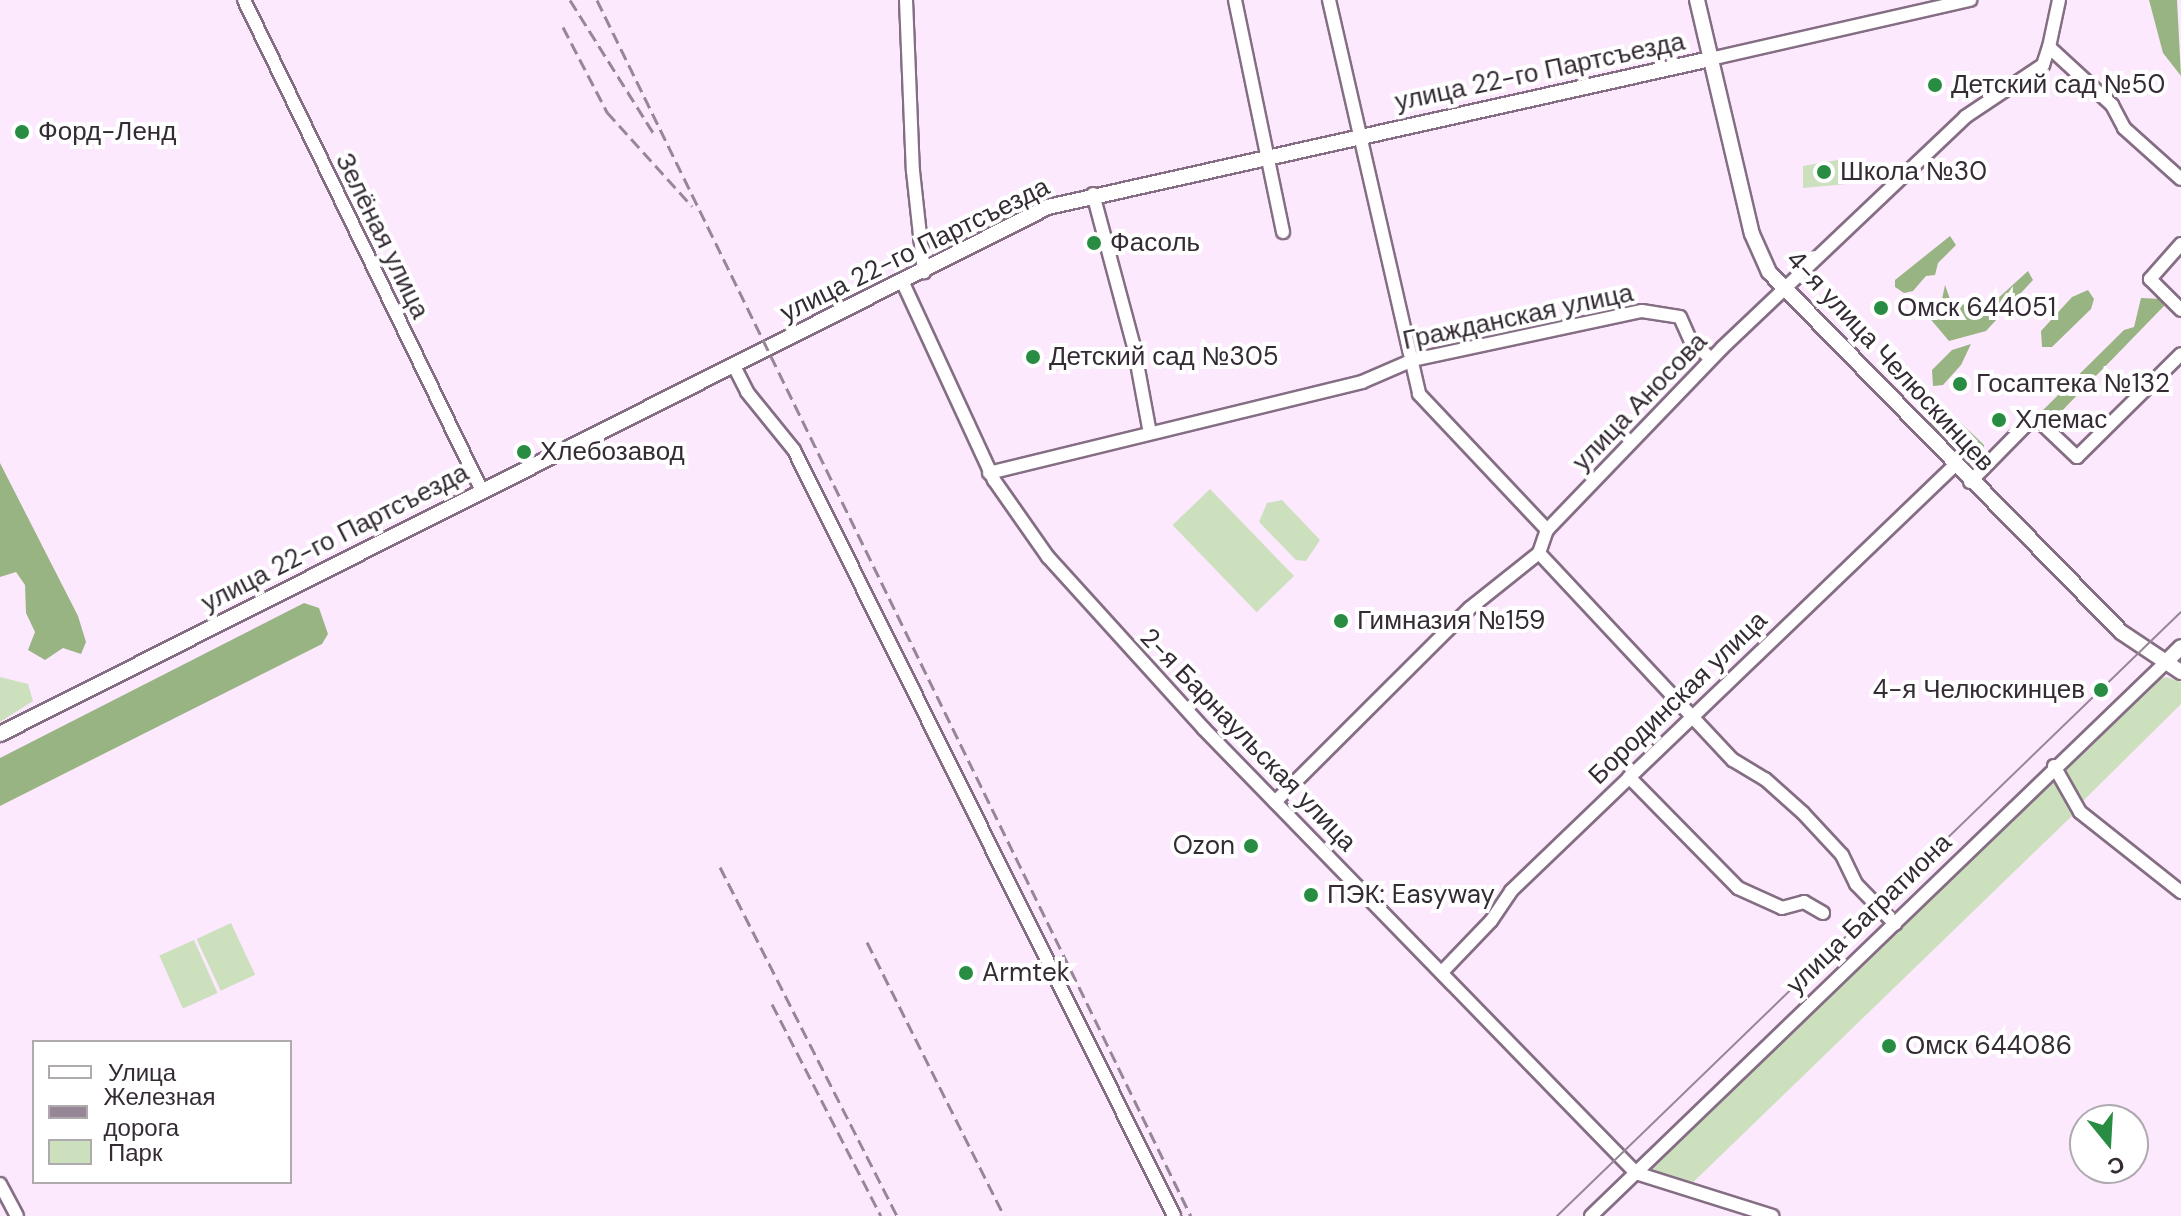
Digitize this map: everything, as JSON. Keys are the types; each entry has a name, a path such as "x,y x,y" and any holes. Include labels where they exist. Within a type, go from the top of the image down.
{"main road":[{"name":"4-я улица Челюскинцев","path":"1697,0 1752,234 1764,263 1786,291 1954,466 2121,632 2181,672"},
{"name":"улица 22-го Партсъезда","path":"0,734 903,283 1023,218 1093,194 1710,59"},
{"name":"улица Багратиона","path":"2166,662 2181,647"}],"street":[{"name":"Зелёная улица","path":"244,0 482,491"},
{"path":"906,0 913,171 924,272"},
{"path":"1235,0 1283,232"},
{"path":"1329,0 1419,394 1547,530"},
{"name":"улица 22-го Партсъезда","path":"1710,59 1970,0"},
{"path":"2059,0 2049,47 2112,105 2124,128 2181,179"},
{"name":"улица Аносова","path":"1539,553 1547,530 1711,359 1786,291 1965,117 2043,65 2049,47"},
{"path":"1093,194 1134,347 1150,433"},
{"path":"2181,244 2150,279 2181,310"},
{"name":"2-я Барнаульская улица","path":"903,283 989,473 1048,557 1275,802 1443,971 1636,1173"},
{"name":"Гражданская улица","path":"989,473 1362,382 1413,360 1642,311 1680,317 1690,339 1711,359"},
{"path":"1970,482 2028,423 2040,422 2077,457 2181,354"},
{"path":"734,366 747,392 794,450 1174,1216"},
{"name":"Бородинская улица","path":"1443,971 1491,921 1511,891 1954,466"},
{"path":"1275,802 1470,608 1539,553 1733,760 1765,779 1803,813 1842,855 1856,884 1895,924"},
{"name":"улица Багратиона","path":"1591,1216 1895,924 2054,766 2166,662"},
{"path":"2054,766 2080,812 2181,892"},
{"path":"1629,777 1738,888 1782,908 1804,902 1823,913"},
{"path":"1636,1173 1772,1216"},
{"path":"0,1184 17,1216"}],"green space":[{"path":"2149,0 2177,0 2181,76 2163,53"},
{"path":"1843,159 1848,164 1847,184 1803,188 1803,166"},
{"path":"1950,236 1956,245 1938,263 1935,275 1926,276 1913,291 1904,293 1895,287 1895,280"},
{"path":"2028,271 2033,280 1986,331 1949,341 1927,315 1942,299 1945,285 1952,305 1979,304 1984,311"},
{"path":"2088,290 2094,299 2091,309 2052,347 2042,347 2041,331 2072,297"},
{"path":"2141,298 2162,299 2164,306 2056,417 2043,418 2041,412 2124,330 2134,327"},
{"path":"1971,344 1961,365 1943,385 1933,386 1932,370 1952,350"},
{"path":"1939,402 1984,445 1984,461 1976,464 1967,459 1930,423"},
{"path":"0,463 78,616 86,642 81,654 63,648 45,660 28,650 35,632 26,613 25,585 16,572 0,577"},
{"path":"1210,489 1294,576 1257,612 1173,525"},
{"path":"1282,500 1320,540 1306,561 1296,560 1259,522 1267,503"},
{"path":"304,603 319,608 328,634 322,644 0,806 0,758"},
{"path":"0,677 28,684 33,701 0,722"},
{"path":"2166,677 2181,682 2181,704 2081,803 2067,778 2066,763 2154,681"},
{"path":"2052,777 2076,812 1683,1192 1646,1174 1648,1165"},
{"path":"231,923 255,975 221,991 197,939"},
{"path":"194,940 218,993 183,1008 159,955"}],"tram line":[{"path":"1557,1216 2181,612"}],"railway":[{"path":"570,0 654,134"},
{"path":"597,0 1191,1216"},
{"path":"563,27 607,112 692,206"},
{"path":"720,867 897,1216"},
{"path":"867,942 1004,1216"},
{"path":"772,1004 881,1216"}],"place":[{"name":"Детский сад №50","path":"1935,85"},
{"name":"Форд-Ленд","path":"22,132"},
{"name":"Школа №30","path":"1824,172"},
{"name":"Фасоль","path":"1094,243"},
{"name":"Омск 644051","path":"1881,308"},
{"name":"Детский сад №305","path":"1033,357"},
{"name":"Госаптека №132","path":"1960,384"},
{"name":"Хлемас","path":"1999,420"},
{"name":"Хлебозавод","path":"524,452"},
{"name":"Гимназия №159","path":"1341,621"},
{"name":"4-я Челюскинцев","path":"2101,690"},
{"name":"Ozon","path":"1251,846"},
{"name":"ПЭК: Easyway","path":"1311,895"},
{"name":"Armtek","path":"966,973"},
{"name":"Омск 644086","path":"1889,1046"}]}
